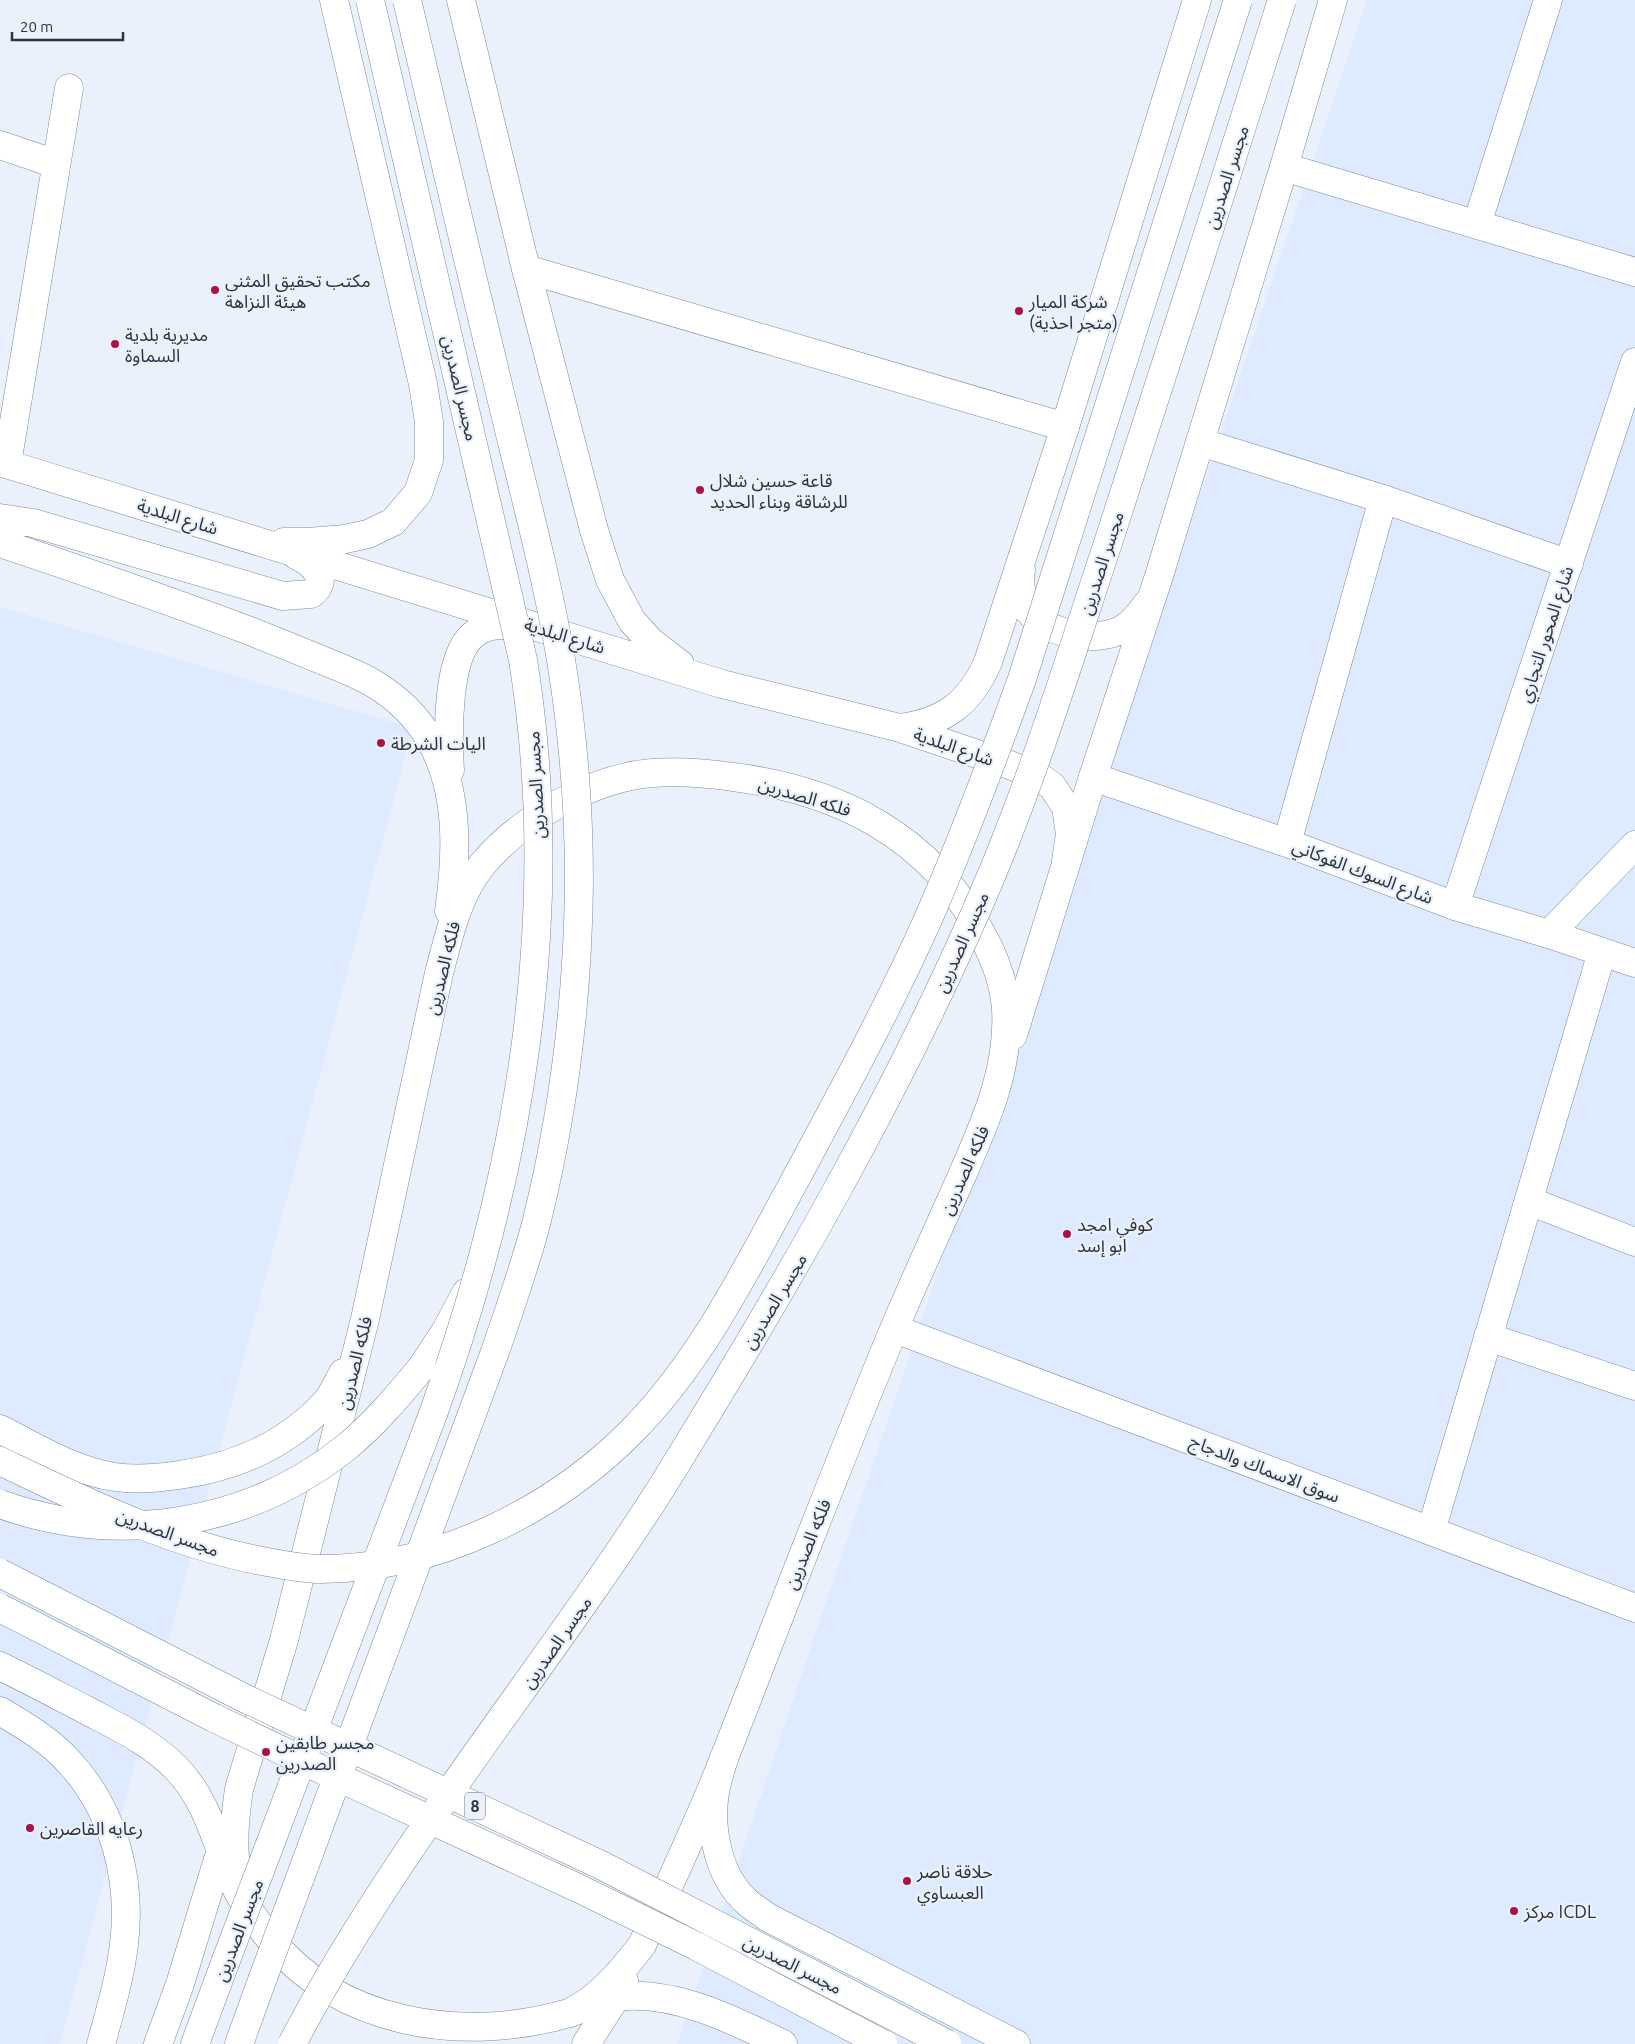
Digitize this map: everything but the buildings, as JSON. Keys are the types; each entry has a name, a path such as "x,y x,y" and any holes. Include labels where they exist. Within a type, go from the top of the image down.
{"main road":[{"path":"239,535 276,542 308,542 345,539 368,534 393,522 418,493 429,460 429,422 417,356 334,0"},
{"name":"مجسر الصدرين","path":"195,2044 459,1339 492,1226 509,1150 522,1073 537,937 539,820 536,761 530,703 514,616 370,0"},
{"name":"مجسر الصدرين","path":"239,2044 496,1349 516,1290 535,1227 550,1165 565,1070 574,994 578,889 577,822 562,664 541,563 407,0"},
{"path":"462,0 526,269 594,530 610,580 632,621 650,641 678,663 722,684"},
{"path":"900,728 919,726 937,719 954,709 969,696 980,680 988,662 1065,427 1197,0"},
{"name":"مجسر الصدرين","path":"0,1461 75,1497 157,1531 201,1546 287,1566 316,1569 343,1568 402,1559 432,1552 468,1538 521,1513 572,1482 605,1457 657,1403 710,1331 765,1236 894,992 956,854 982,790 1022,679 1238,0"},
{"name":"مجسر الصدرين","path":"292,2044 336,1964 367,1914 631,1536 665,1482 831,1204 916,1039 994,871 1057,696 1144,434 1282,0"},
{"path":"990,1112 1066,861 1200,442 1333,0"},
{"path":"1477,224 1548,0"},
{"path":"4,463 69,88"},
{"path":"0,145 56,164"},
{"path":"1284,167 1635,272"},
{"path":"526,269 1065,427"},
{"name":"شارع المحور التجاري","path":"1455,906 1635,362"},
{"path":"1200,442 1383,499 1569,564"},
{"name":"شارع البلدية","path":"4,463 722,684 900,728 1007,764 1038,776 1052,786 1066,807 1070,834 1066,861"},
{"path":"1288,843 1383,499"},
{"path":"0,518 33,523 272,593 294,596 311,594 319,586 320,580 315,568 304,559 284,550"},
{"path":"0,543 157,596 352,672 382,689 414,717 429,737 441,760 453,820"},
{"path":"1026,546 1020,574 1022,594 1029,611 1040,620 1065,633 1094,636 1121,630 1135,621 1146,604 1158,576"},
{"path":"439,973 446,939 453,881 455,850 448,725 452,686 460,653 472,636 485,627 502,624 549,630"},
{"name":"فلكه الصدرين","path":"649,773 717,774 783,785 847,806 878,822 932,864 954,890 990,948 1001,980 1006,1011 1004,1050 990,1112 894,1329 811,1534 724,1758 642,1945 602,1991 570,2013 527,2029 482,2037 460,2038 434,2034 385,2021 347,2003 312,1981 288,1959 266,1934 247,1907 237,1875 234,1846 235,1813 239,1789 284,1640 366,1318 439,973 452,921 467,888 481,866 515,834 545,812 595,787 622,778 649,773"},
{"name":"شارع السوك الفوكاني","path":"1093,777 1288,843 1455,906 1549,934 1635,963"},
{"path":"1549,934 1635,845"},
{"path":"1431,1531 1602,952"},
{"path":"1529,1202 1635,1242"},
{"path":"0,1504 35,1515 81,1524 151,1525 197,1519 220,1513 264,1498 305,1476 331,1458 379,1418 422,1367 445,1332 468,1289 492,1226"},
{"path":"0,1429 75,1467 116,1477 155,1478 196,1472 231,1464 262,1450 296,1431 327,1401 348,1363 366,1318"},
{"name":"سوق الاسماك والدجاج","path":"894,1329 1635,1608"},
{"path":"1488,1337 1635,1386"},
{"name":"مجسر الصدرين","path":"0,1573 244,1698 601,1865 947,2044"},
{"name":"مجسر الصدرين","path":"0,1608 231,1726 580,1889 687,1942 883,2044"},
{"path":"0,1666 131,1733 156,1750 178,1770 196,1793 210,1819 232,1878 247,1907"},
{"path":"0,1711 47,1741 70,1762 90,1787 106,1814 117,1844 125,1893 124,1942 114,1995 101,2044"},
{"path":"724,1758 715,1791 713,1819 717,1850 730,1881 747,1902 767,1917 1016,2044"},
{"path":"158,2044 180,1984 239,1789"},
{"path":"586,2044 616,1997 642,1945"},
{"path":"570,2013 616,1997 646,1996 691,2006 733,2021 783,2044"}],"shaded area":[{"path":"1367,0 1635,0 1635,2044 677,2044"},
{"path":"0,607 413,728 60,2044 0,2044"}],"place":[{"name":"مكتب تحقيق المثنى هيئة النزاهة","path":"215,290"},
{"name":"شركة الميار (متجر احذية)","path":"1019,311"},
{"name":"مديرية بلدية السماوة","path":"115,344"},
{"name":"قاعة حسين شلال للرشاقة وبناء الحديد","path":"700,490"},
{"name":"اليات الشرطة","path":"381,743"},
{"name":"كوفي امجد ابو إسد","path":"1067,1234"},
{"name":"مجسر طابقين الصدرين","path":"266,1752"},
{"name":"رعايه القاصرين","path":"30,1828"},
{"name":"حلاقة ناصر العبساوي","path":"907,1881"},
{"name":"مركز ICDL","path":"1514,1911"}]}
